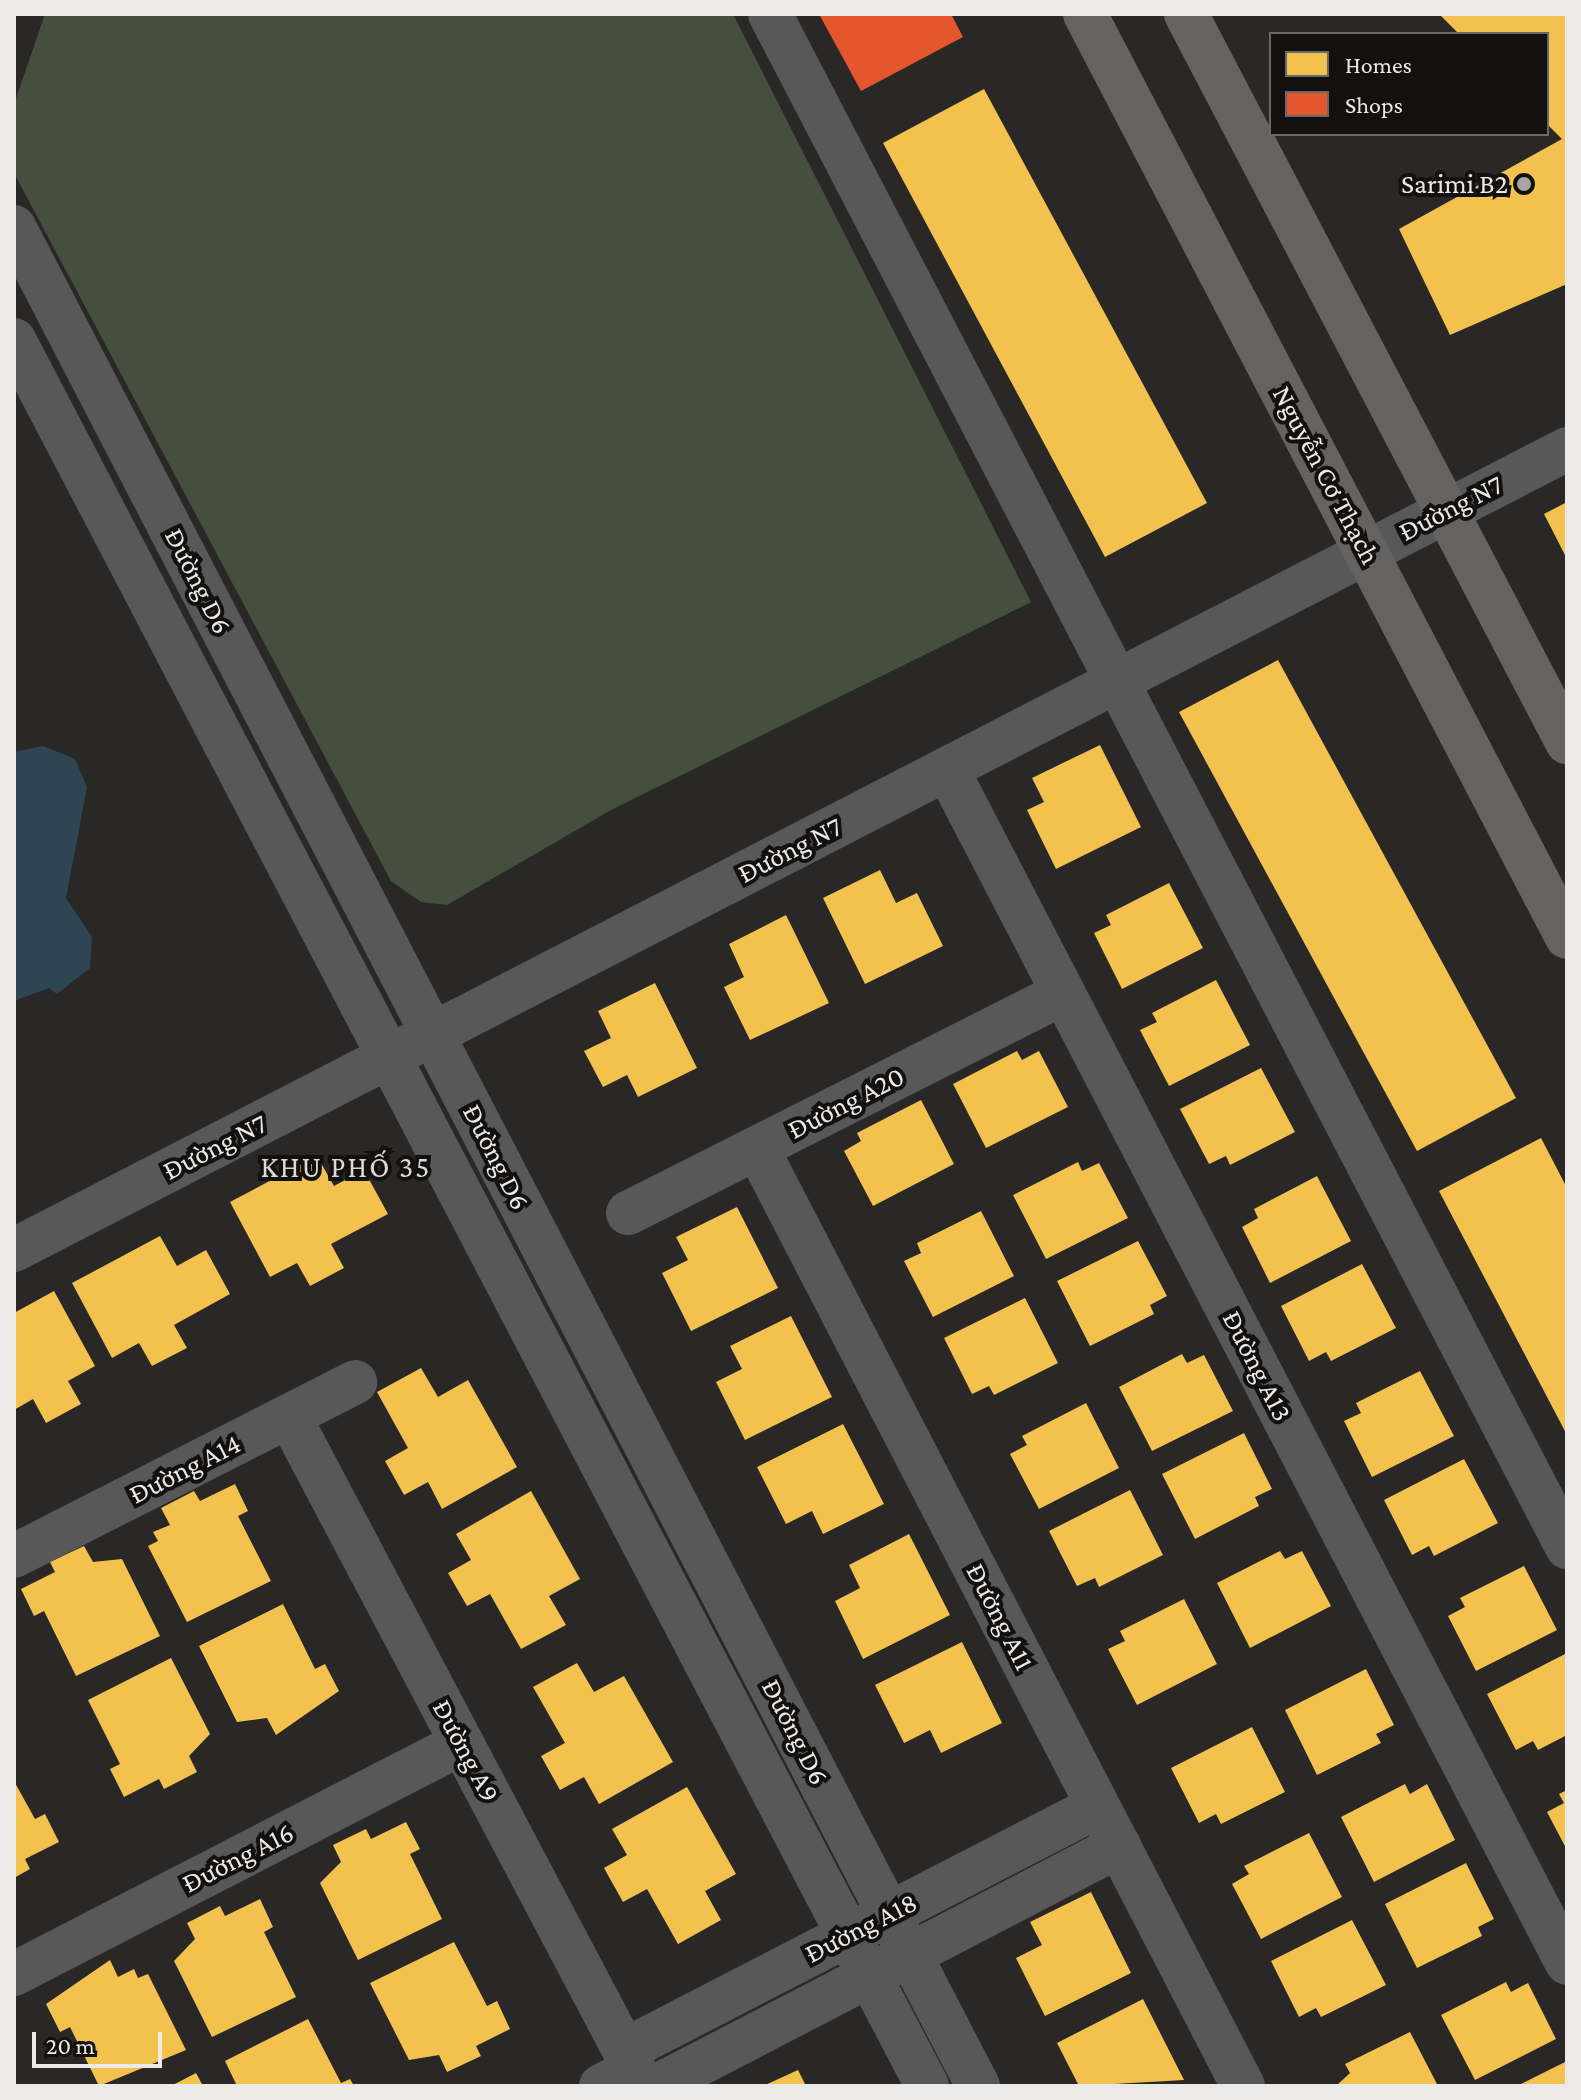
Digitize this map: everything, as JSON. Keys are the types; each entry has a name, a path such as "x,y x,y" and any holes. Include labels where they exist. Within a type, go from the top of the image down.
{"main road":[{"name":"Nguyễn Cơ Thạch","path":"1085,14 1567,937"},
{"path":"1186,14 1567,742"}],"street":[{"path":"770,14 1567,1547"},
{"name":"Đường D6","path":"14,227 978,2086"},
{"name":"Đường D6","path":"14,340 927,2086"},
{"name":"Đường N7","path":"14,1250 1567,449"},
{"name":"Đường A13","path":"947,769 1567,1963"},
{"name":"Đường A20","path":"628,1213 1063,993"},
{"name":"Đường A11","path":"757,1148 1243,2086"},
{"name":"Đường A14","path":"14,1556 355,1382"},
{"name":"Đường A9","path":"289,1416 462,1743 632,2075"},
{"name":"Đường A16","path":"14,1974 462,1743"},
{"name":"Đường A18","path":"632,2075 848,1934 1098,1806"},
{"name":"Đường A18","path":"632,2075 869,1976 1119,1846"}],"green space":[{"path":"45,14 733,14 1031,602 611,810 447,905 421,902 391,881 14,173 14,104"}],"water":[{"path":"43,746 75,759 87,787 66,898 92,937 90,968 57,994 49,988 14,1001 14,752"}],"building: Homes":[{"name":"Sarimi B2","path":"1439,14 1567,14 1567,284 1450,335 1399,229 1562,139 1549,126 1549,32 1457,32"},
{"path":"984,89 1207,503 1105,557 883,143"},
{"path":"1567,502 1567,559 1544,514"},
{"path":"1278,660 1516,1098 1417,1151 1179,712"},
{"path":"1100,745 1141,827 1056,869 1027,810 1044,802 1032,778"},
{"path":"880,870 896,903 917,893 943,946 865,984 823,898"},
{"path":"1169,883 1203,948 1122,989 1094,933 1111,925 1106,915"},
{"path":"786,915 829,1003 750,1040 724,987 744,977 729,944"},
{"path":"1216,980 1250,1045 1169,1086 1140,1030 1157,1022 1152,1013"},
{"path":"655,983 697,1068 638,1097 627,1075 603,1087 584,1051 611,1038 598,1011"},
{"path":"1017,1051 1022,1060 1039,1051 1068,1107 986,1148 953,1084"},
{"path":"1261,1068 1295,1132 1230,1165 1226,1156 1209,1164 1180,1109"},
{"path":"921,1100 954,1164 873,1206 844,1151 861,1141 857,1133"},
{"path":"1541,1138 1567,1188 1567,1435 1439,1191"},
{"path":"317,1156 334,1186 364,1170 388,1214 331,1244 344,1268 310,1286 297,1263 270,1277 230,1202"},
{"path":"1078,1162 1082,1171 1099,1163 1128,1218 1046,1259 1013,1195"},
{"path":"1317,1176 1351,1241 1270,1283 1242,1227 1258,1218 1254,1209"},
{"path":"737,1207 778,1288 691,1331 662,1273 688,1260 676,1237"},
{"path":"981,1211 1014,1276 933,1317 904,1261 921,1253 917,1243"},
{"path":"160,1236 177,1266 206,1250 230,1294 174,1325 187,1348 152,1366 139,1343 112,1358 72,1283"},
{"path":"1138,1241 1167,1296 1150,1305 1154,1314 1090,1346 1057,1281"},
{"path":"1362,1264 1396,1328 1331,1361 1326,1352 1309,1361 1281,1306"},
{"path":"54,1291 95,1366 68,1381 81,1404 46,1423 33,1399 14,1410 14,1313"},
{"path":"1025,1298 1058,1363 994,1395 989,1386 972,1394 944,1338"},
{"path":"791,1316 832,1397 745,1440 716,1382 742,1369 730,1346"},
{"path":"1182,1354 1187,1363 1204,1355 1233,1411 1152,1451 1119,1387"},
{"path":"421,1368 438,1397 468,1380 517,1467 442,1509 428,1482 404,1495 385,1461 408,1448 377,1392"},
{"path":"1420,1371 1454,1436 1372,1477 1344,1421 1361,1413 1356,1403"},
{"path":"1086,1403 1119,1468 1039,1509 1010,1454 1027,1445 1022,1436"},
{"path":"843,1424 884,1504 823,1534 812,1511 786,1524 757,1467"},
{"path":"1244,1433 1272,1489 1255,1497 1259,1506 1195,1539 1162,1474"},
{"path":"1464,1459 1498,1523 1434,1556 1429,1546 1412,1555 1384,1500"},
{"path":"235,1484 248,1511 238,1516 271,1581 187,1622 148,1546 158,1541 153,1532 170,1525 161,1508 194,1491 200,1501"},
{"path":"1130,1490 1163,1555 1099,1587 1095,1578 1077,1586 1049,1531"},
{"path":"531,1491 580,1579 549,1596 566,1625 521,1649 490,1594 467,1606 448,1573 471,1560 456,1534"},
{"path":"909,1534 950,1615 863,1659 835,1601 860,1588 849,1565"},
{"path":"84,1546 93,1562 122,1559 160,1636 76,1676 44,1611 34,1616 21,1589 55,1572 50,1562"},
{"path":"1280,1551 1285,1559 1302,1551 1331,1606 1250,1648 1217,1583"},
{"path":"1524,1566 1557,1630 1476,1671 1448,1616 1465,1607 1460,1598"},
{"path":"1184,1599 1217,1664 1137,1705 1108,1649 1125,1641 1120,1631"},
{"path":"283,1604 315,1669 325,1664 339,1691 276,1735 267,1718 237,1722 199,1646"},
{"path":"962,1642 1002,1723 941,1753 930,1730 904,1743 875,1685"},
{"path":"1567,1653 1567,1735 1538,1750 1533,1741 1516,1750 1487,1694"},
{"path":"171,1658 210,1734 189,1756 197,1772 164,1789 159,1779 124,1797 110,1769 120,1764 88,1700"},
{"path":"577,1663 594,1692 624,1676 673,1762 599,1804 584,1777 560,1790 541,1756 565,1743 533,1687"},
{"path":"1366,1669 1394,1725 1376,1734 1381,1743 1317,1775 1285,1710"},
{"path":"1252,1727 1285,1792 1221,1824 1216,1814 1199,1823 1171,1768"},
{"path":"14,1781 35,1819 45,1814 59,1842 25,1859 30,1869 14,1878"},
{"path":"1405,1784 1410,1794 1427,1784 1455,1840 1374,1882 1341,1817"},
{"path":"687,1787 736,1874 705,1891 721,1920 678,1944 647,1889 623,1902 604,1868 627,1855 612,1829"},
{"path":"1567,1790 1567,1850 1547,1812 1564,1803 1559,1794"},
{"path":"406,1822 420,1849 410,1854 442,1919 358,1960 320,1883 341,1862 333,1845 366,1829 371,1839"},
{"path":"1309,1833 1342,1897 1261,1939 1232,1884 1249,1874 1244,1866"},
{"path":"1466,1863 1494,1919 1478,1927 1482,1936 1417,1968 1385,1904"},
{"path":"1091,1892 1131,1973 1045,2016 1016,1958 1042,1945 1030,1922"},
{"path":"260,1899 273,1927 264,1932 296,1997 212,2037 174,1961 195,1939 187,1923 220,1906 225,1916"},
{"path":"1352,1920 1386,1985 1321,2017 1316,2008 1299,2017 1271,1961"},
{"path":"454,1942 487,2006 497,2001 510,2029 476,2046 481,2056 447,2072 439,2055 409,2060 370,1983"},
{"path":"110,1960 118,1977 134,1969 138,1978 148,1974 186,2050 99,2086 70,2027 60,2032 46,2004"},
{"path":"1506,1982 1511,1992 1528,1983 1556,2039 1475,2080 1441,2015"},
{"path":"1143,1999 1184,2080 1079,2086 1057,2043"},
{"path":"308,2019 341,2083 350,2079 354,2086 237,2086 225,2061"},
{"path":"1410,2032 1438,2086 1336,2086 1350,2073 1345,2064"},
{"path":"1567,2061 1567,2086 1517,2086"},
{"path":"798,2070 806,2086 763,2086"},
{"path":"196,2073 203,2086 171,2086"}],"building: Shops":[{"path":"819,14 951,14 963,37 861,91"}],"place":[{"name":"Sarimi B2","path":"1524,184"}],"district":[{"name":"KHU PHỐ 35","path":"346,1167"}]}
